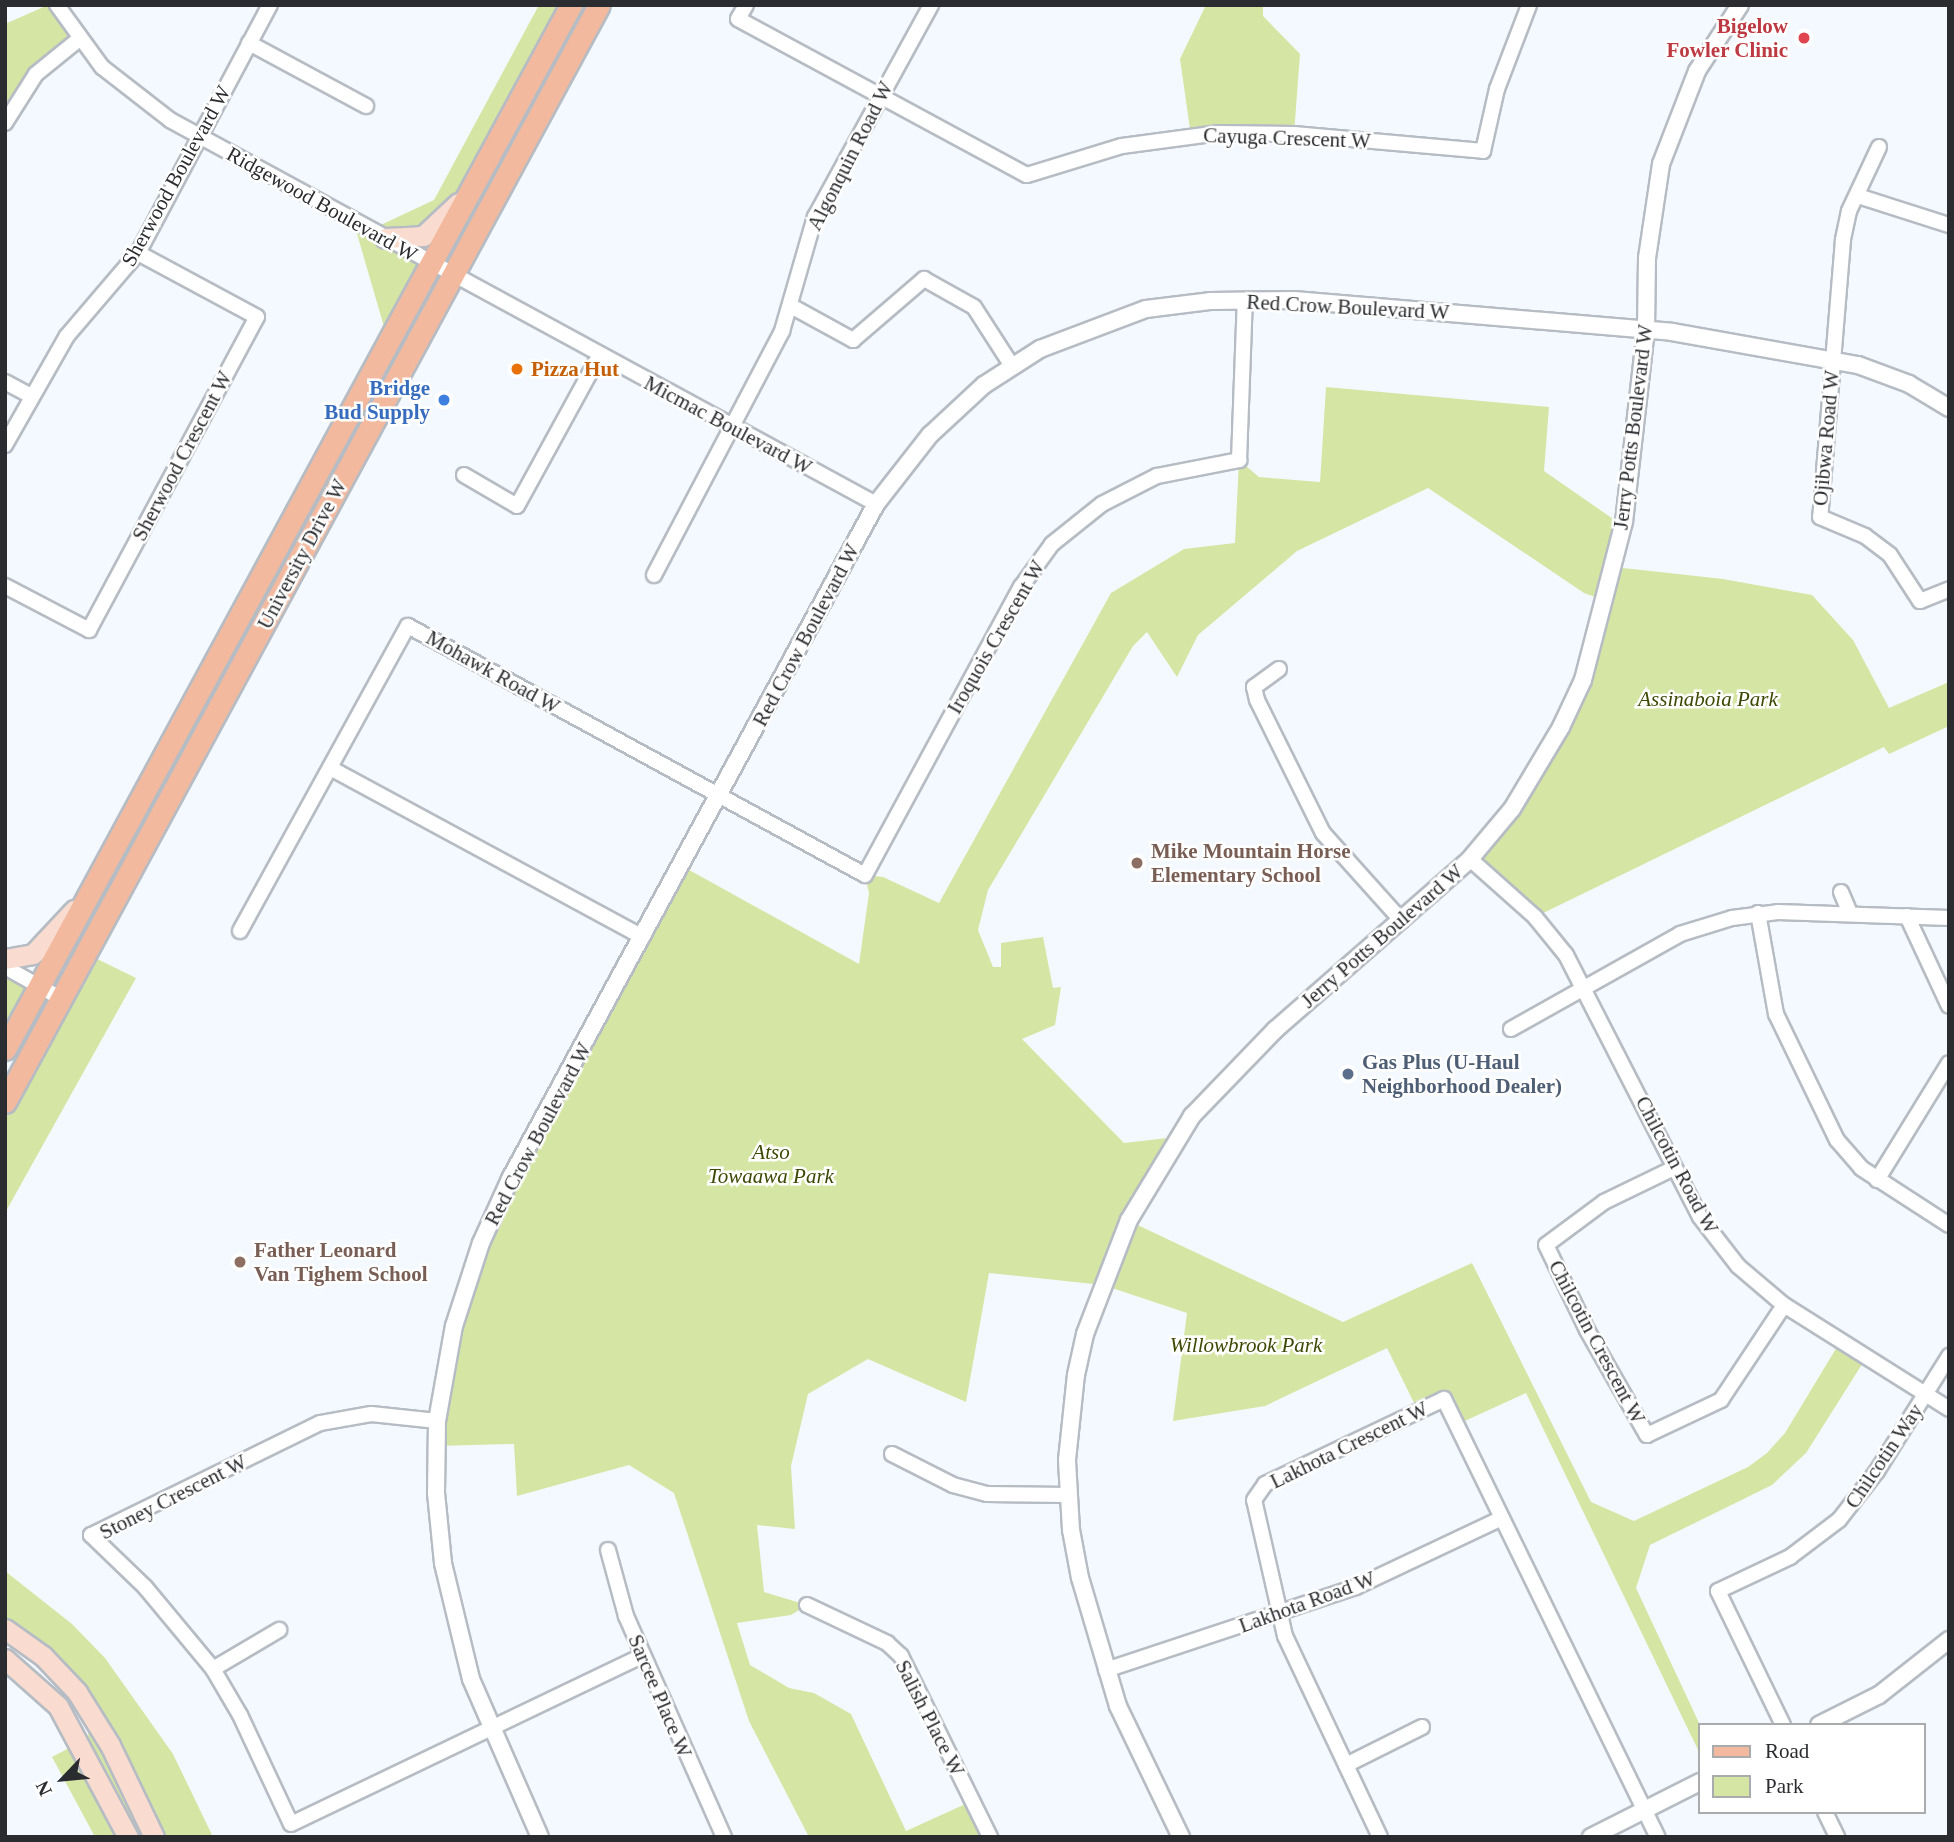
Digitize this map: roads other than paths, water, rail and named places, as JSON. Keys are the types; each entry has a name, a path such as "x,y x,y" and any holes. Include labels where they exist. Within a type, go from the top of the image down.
{"main road":[{"name":"University Drive W","path":"5,1049 433,264 571,5"},
{"name":"University Drive W","path":"5,1102 599,5"},
{"path":"385,238 411,239 431,231 479,178"},
{"path":"5,959 33,954 88,894"},
{"path":"5,1629 43,1656 78,1692 110,1745 154,1837"},
{"path":"5,1659 58,1706 128,1837"}],"street":[{"name":"Ridgewood Boulevard W","path":"57,5 78,40 145,104 198,136 433,264"},
{"name":"Sherwood Boulevard W","path":"5,445 67,336 138,253 270,5"},
{"path":"746,5 738,19 878,99"},
{"name":"Algonquin Road W","path":"654,575 733,428 791,306 815,217 931,5"},
{"name":"Cayuga Crescent W","path":"878,99 1027,175 1122,146 1219,133 1307,135 1483,151 1497,89 1529,5"},
{"name":"Jerry Potts Boulevard W","path":"1181,1837 1150,1781 1105,1670 1080,1578 1068,1495 1076,1375 1085,1334 1118,1244 1143,1190 1175,1138 1227,1077 1470,859 1537,771 1583,680 1624,522 1646,330 1647,258 1661,164 1697,71 1740,5"},
{"path":"5,123 36,74 78,40"},
{"path":"249,43 366,106"},
{"name":"Ojibwa Road W","path":"1880,147 1858,196 1843,240 1820,517 1865,536 1890,555 1920,601 1949,589"},
{"path":"1858,196 1949,225"},
{"name":"Sherwood Crescent W","path":"5,586 89,630 257,317 138,253"},
{"name":"Micmac Boulevard W","path":"433,264 876,504"},
{"path":"791,306 853,340 924,279 974,307 1012,366"},
{"name":"Red Crow Boulevard W","path":"540,1837 489,1727 458,1642 443,1563 436,1493 437,1422 454,1326 493,1213 721,796 876,504 930,435 1012,366 1074,333 1146,309 1245,300 1294,300 1646,330 1832,358 1909,384 1949,408"},
{"name":"Iroquois Crescent W","path":"721,796 865,875 1021,587 1052,544 1102,503 1157,476 1239,460 1245,300"},
{"path":"464,475 517,506 599,356"},
{"path":"5,382 31,396"},
{"name":"Mohawk Road W","path":"240,931 332,769 408,626 721,796"},
{"path":"1279,669 1254,687 1257,700 1323,832 1402,921"},
{"path":"332,769 643,937"},
{"name":"Chilcotin Road W","path":"1470,859 1553,936 1585,986 1674,1168 1725,1250 1784,1305 1949,1409"},
{"path":"1841,892 1850,913"},
{"path":"1758,913 1770,989 1784,1034 1837,1139 1877,1180 1949,1226"},
{"path":"1511,1029 1680,934 1758,913 1850,913 1949,918"},
{"path":"1907,916 1949,1006"},
{"path":"5,967 60,998"},
{"path":"1877,1180 1949,1063"},
{"name":"Chilcotin Crescent W","path":"1674,1168 1604,1202 1546,1245 1587,1330 1647,1435 1721,1400 1784,1305"},
{"path":"1925,1395 1949,1356"},
{"name":"Chilcotin Way","path":"1782,1723 1718,1591 1790,1557 1839,1520 1861,1496 1925,1395"},
{"name":"Lakhota Crescent W","path":"1380,1837 1295,1659 1279,1614 1253,1512 1257,1490 1444,1399 1658,1837"},
{"name":"Stoney Crescent W","path":"437,1422 371,1414 320,1423 91,1535 154,1597 213,1669 240,1715 290,1824 489,1727"},
{"path":"892,1454 953,1485 987,1494 1068,1495"},
{"name":"Lakhota Road W","path":"1105,1670 1356,1587 1503,1518"},
{"name":"Sarcee Place W","path":"608,1550 618,1595 724,1837"},
{"name":"Salish Place W","path":"807,1605 887,1643 901,1656 990,1837"},
{"path":"213,1669 279,1630"},
{"path":"1823,1723 1879,1695 1949,1640"},
{"path":"489,1727 643,1655"},
{"path":"1346,1765 1422,1727"},
{"path":"1591,1837 1699,1783"},
{"path":"1826,1814 1837,1837"}],"place":[{"name":"Bigelow Fowler Clinic","path":"1804,38"},
{"name":"Pizza Hut","path":"517,369"},
{"name":"Bridge Bud Supply","path":"444,400"},
{"name":"Mike Mountain Horse Elementary School","path":"1137,863"},
{"name":"Gas Plus (U-Haul Neighborhood Dealer)","path":"1348,1074"},
{"name":"Father Leonard Van Tighem School","path":"240,1262"}],"park label":[{"name":"Assinaboia Park","path":"1708,699"},
{"name":"Atso Towaawa Park","path":"771,1164"},
{"name":"Willowbrook Park","path":"1246,1345"}]}
